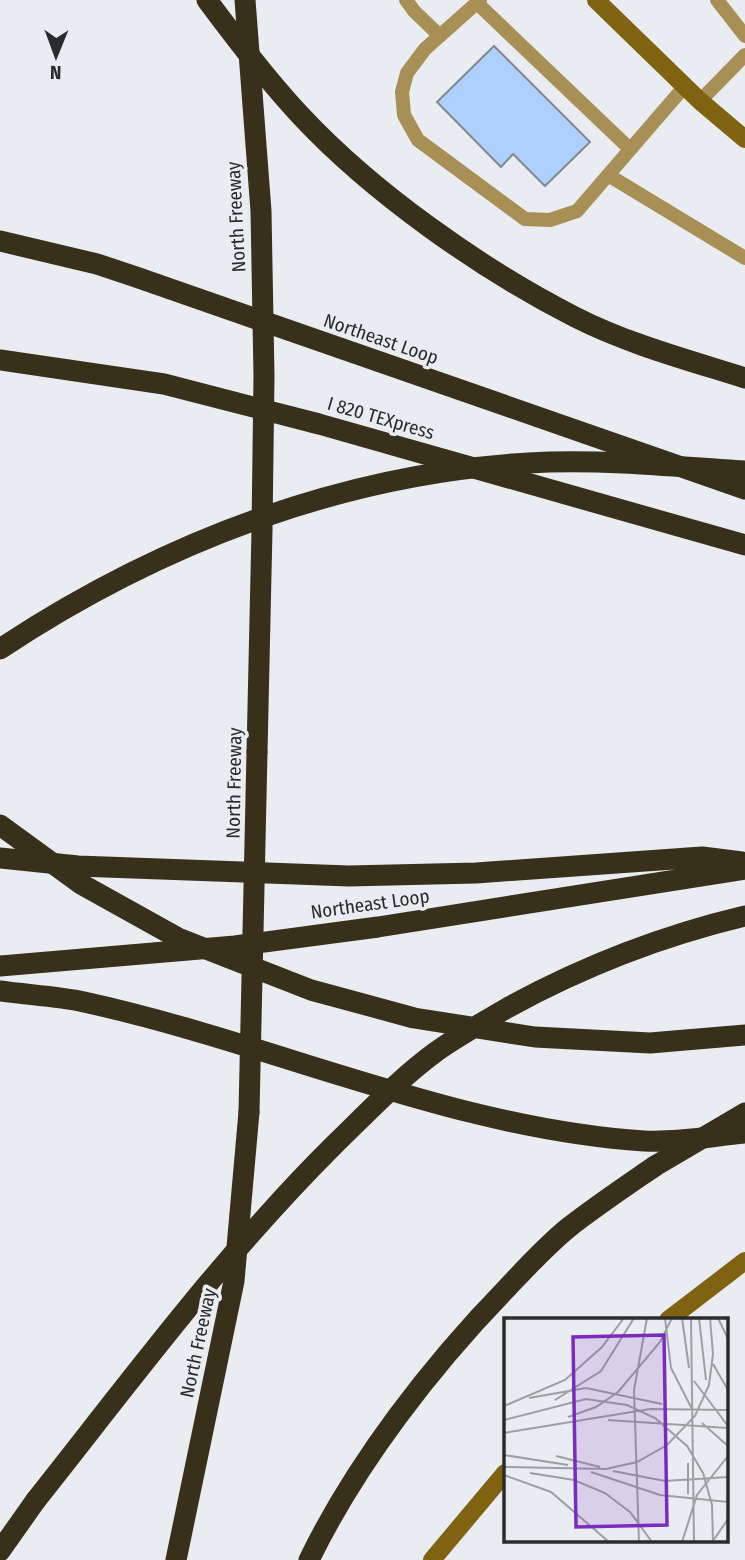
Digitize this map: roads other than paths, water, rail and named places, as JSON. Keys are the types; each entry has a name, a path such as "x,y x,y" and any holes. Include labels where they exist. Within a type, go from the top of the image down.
{"highway":[{"path":"207,0 301,116 353,165 421,221 507,278 576,317 646,346 745,378"},
{"name":"North Freeway","path":"176,1560 234,1281 249,1112 264,376 261,211 245,0"},
{"name":"Northeast Loop","path":"0,241 97,264 742,483"},
{"name":"I 820 TEXpress","path":"0,360 164,384 320,424 745,545"},
{"path":"0,649 76,602 196,542 284,509 360,488 464,470 551,462 618,463 742,483"},
{"path":"0,825 81,884 178,938 311,990 414,1018 535,1037 650,1043 745,1035"},
{"path":"0,858 92,867 349,876 476,873 702,857 745,863"},
{"name":"Northeast Loop","path":"0,965 235,946 378,927 745,869"},
{"path":"0,1551 36,1500 199,1296 290,1189 379,1101 436,1052 526,998 608,958 657,940 745,916"},
{"path":"0,991 81,1001 196,1030 364,1083 525,1126 647,1141 745,1133"},
{"path":"309,1560 338,1506 375,1451 415,1395 480,1316 566,1229 655,1166 745,1113"}],"main road":[{"path":"596,0 700,101 745,139"},
{"path":"671,1318 745,1261"},
{"path":"432,1560 504,1474"}],"lane":[{"path":"406,0 440,36"},
{"path":"717,0 745,36"},
{"path":"630,149 479,1 425,49 407,73 402,92 404,114 418,140 525,219 550,220 577,211 685,86"},
{"path":"700,101 745,55"},
{"path":"608,175 745,257"}]}
